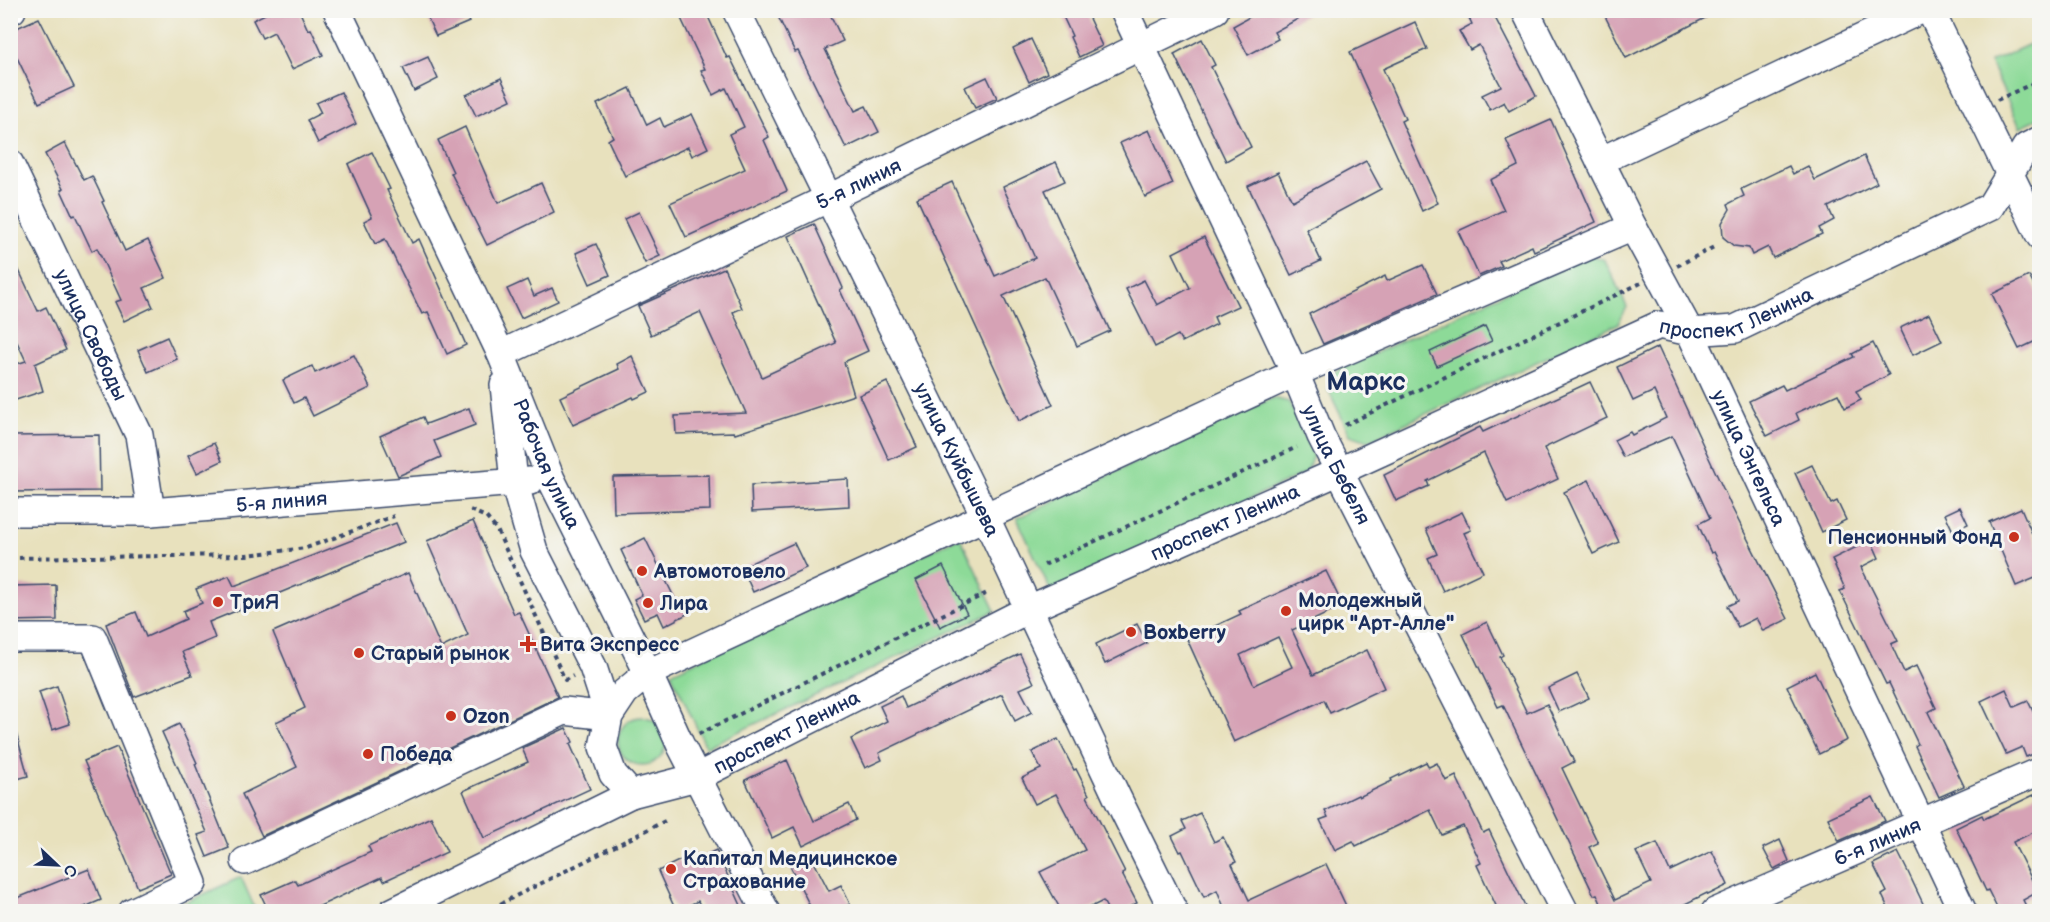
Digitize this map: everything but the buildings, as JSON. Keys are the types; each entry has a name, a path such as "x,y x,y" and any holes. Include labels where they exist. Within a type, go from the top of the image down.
{"street":[{"name":"Рабочая улица","path":"337,10 501,354 551,479 648,674 680,744 766,912"},
{"name":"улица Куйбышева","path":"736,10 985,516 1117,797 1174,912"},
{"name":"улица Бебеля","path":"1124,10 1295,373 1321,436 1565,912"},
{"name":"5-я линия","path":"501,354 827,199 1215,10"},
{"name":"улица Энгельса","path":"1525,10 1633,227 1690,332 1963,912"},
{"path":"1600,161 1921,10"},
{"path":"1930,10 2040,236"},
{"name":"проспект Ленина","path":"392,912 631,794 697,777 1029,609 1340,471 1659,325 1690,332 1735,329 1990,207 2026,147 2040,140"},
{"name":"улица Свободы","path":"10,164 139,435 151,512"},
{"path":"631,794 613,774 603,747 609,716 625,692 648,674 1295,373 1633,227"},
{"path":"501,354 514,482 534,551 593,667 609,716"},
{"name":"5-я линия","path":"10,512 151,512 551,479"},
{"path":"10,638 93,638 193,882 132,912"},
{"path":"244,861 564,711 609,716"},
{"name":"6-я линия","path":"1715,912 2040,771"}],"path":[{"path":"1977,110 2040,80"},
{"path":"1345,425 1716,246"},
{"path":"1044,565 1297,447"},
{"path":"459,510 470,510 486,517 497,530 565,680"},
{"path":"10,558 247,555 306,548 393,516 404,515"},
{"path":"680,744 989,592"},
{"path":"484,912 667,820"},
{"path":"252,912 257,909 258,912"}],"green space":[{"path":"2039,40 2039,118 2020,127 1990,62"},
{"path":"1588,254 1605,260 1627,307 1618,324 1368,441 1350,435 1328,389 1335,372"},
{"path":"1273,398 1289,402 1313,455 1307,472 1051,592 1017,518"},
{"path":"960,537 995,611 706,747 671,673"},
{"path":"637,717 647,717 662,727 666,741 665,750 656,761 647,765 637,765 622,755 618,746 618,736 628,721"},
{"path":"241,877 256,911 167,911"}],"place":[{"name":"Пенсионный Фонд","path":"2014,537"},
{"name":"Автомотовело","path":"642,571"},
{"name":"ТриЯ","path":"218,602"},
{"name":"Лира","path":"648,603"},
{"name":"Молодежный цирк \"Арт-Алле\"","path":"1286,611"},
{"name":"Boxberry","path":"1131,632"},
{"name":"Вита Экспресс","path":"528,644"},
{"name":"Старый рынок","path":"359,653"},
{"name":"Ozon","path":"451,716"},
{"name":"Победа","path":"368,754"},
{"name":"Капитал Медицинское Страхование","path":"671,869"}],"district":[{"name":"Маркс","path":"1366,381"}]}
